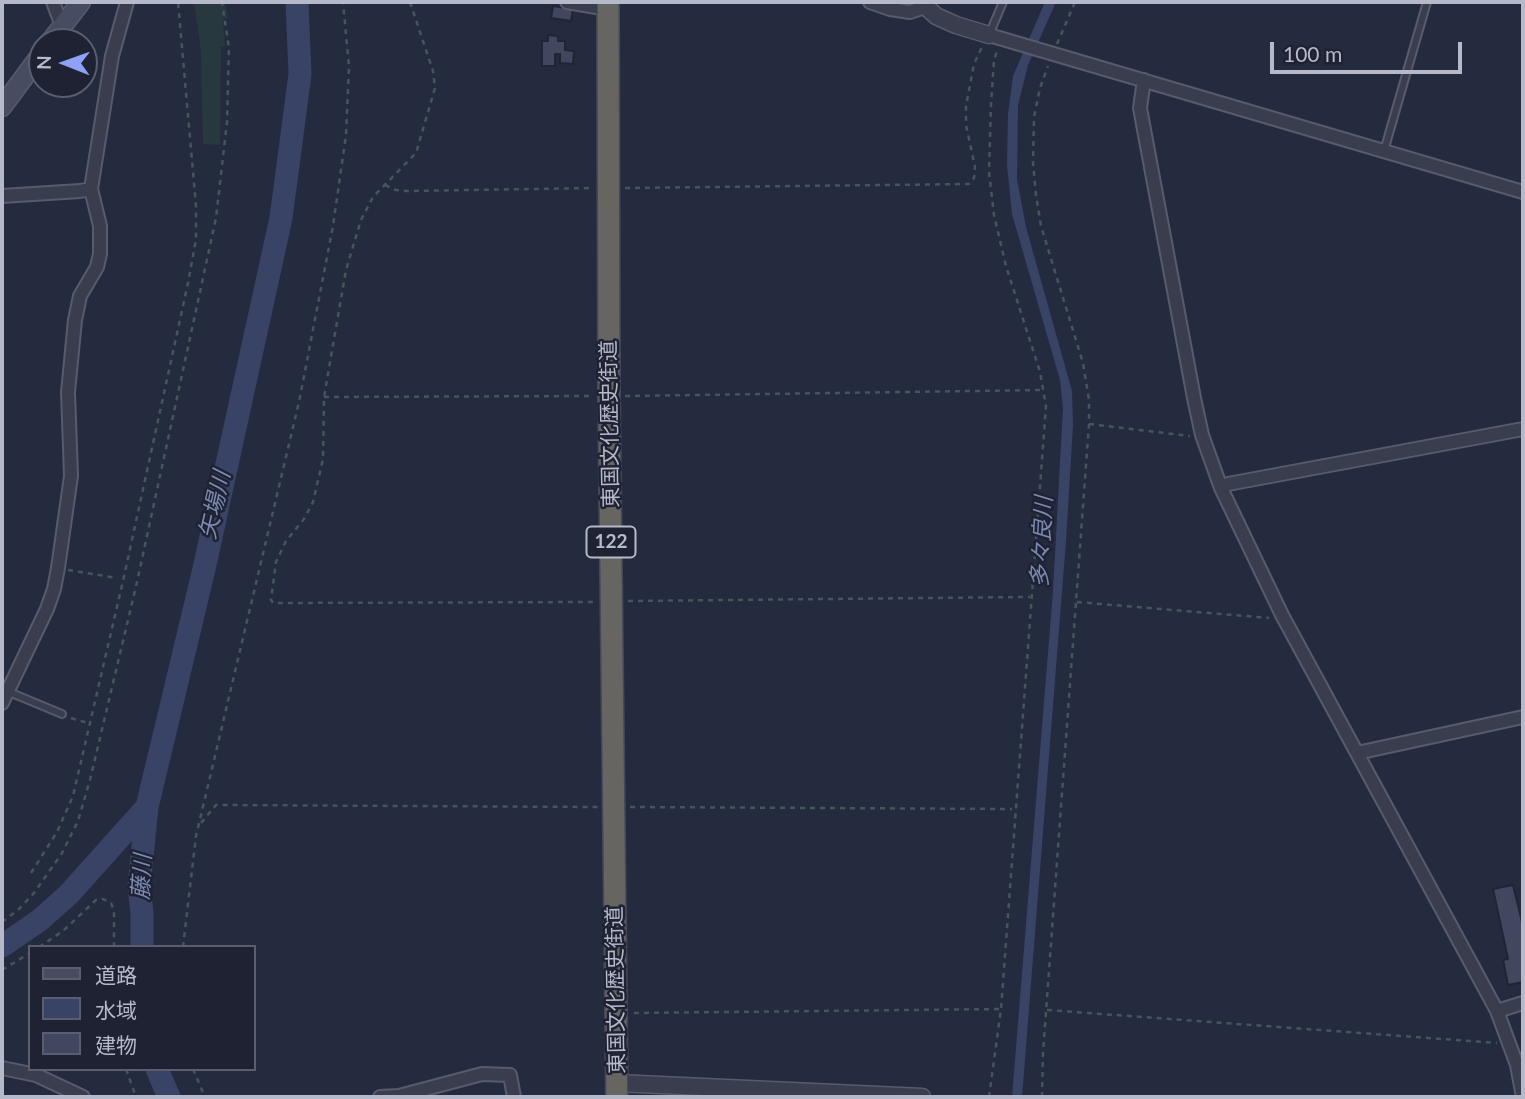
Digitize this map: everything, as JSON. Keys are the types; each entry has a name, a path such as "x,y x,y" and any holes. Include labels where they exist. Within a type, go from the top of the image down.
{"highway":[{"name":"東国文化歴史街道","path":"608,5 609,396 617,1090"}],"main road":[{"path":"62,26 82,2"},
{"path":"2,107 28,72"}],"street":[{"path":"53,2 62,26"},
{"path":"5,696 47,609 58,568 71,476 68,391 75,320 80,296 97,267 100,254 100,226 91,188 112,56 127,2"},
{"path":"567,2 608,5"},
{"path":"870,2 910,12 923,4 936,16 999,39 1144,79 1523,192"},
{"path":"1144,79 1140,108 1194,398 1203,437 1221,488 1282,615 1497,1011 1517,1065 1523,1097"},
{"path":"2,196 91,188"},
{"path":"1221,488 1523,429"},
{"path":"1357,753 1523,717"},
{"path":"1497,1011 1523,1003"},
{"path":"2,1068 36,1072 83,1097"},
{"path":"380,1097 399,1096 482,1074 510,1075 514,1097"},
{"path":"617,1090 922,1097"}],"lane":[{"path":"999,39 1003,2"},
{"path":"1384,152 1427,2"},
{"path":"5,696 62,714"}],"path":[{"path":"31,873 57,832 73,796 196,239 196,205 178,2"},
{"path":"2,922 34,893 62,853 78,821 90,780 137,582 216,218 228,122 229,48 222,2"},
{"path":"183,945 199,826 299,402 332,226 347,122 349,67 343,2"},
{"path":"410,2 433,71 435,88 416,153 373,197 361,220 346,270 324,397 323,459 313,502 304,519 286,541 276,562 271,600 273,603 1030,597"},
{"path":"1042,1097 1089,400 1083,363 1041,226 1033,163 1034,117 1051,54 1075,2"},
{"path":"385,185 407,191 969,184 974,178 975,167 966,125 966,106 974,64 999,39"},
{"path":"989,1097 1001,1009 1046,406 1040,372 1006,265 994,215 990,182 990,104 999,39"},
{"path":"324,397 1042,390"},
{"path":"1089,424 1203,437"},
{"path":"58,568 117,578"},
{"path":"1077,601 1273,619 1282,615"},
{"path":"62,714 91,724"},
{"path":"199,826 216,805 1012,809"},
{"path":"42,945 63,931 96,900 103,899 111,903 114,911 114,945"},
{"path":"2,970 28,954"},
{"path":"617,1013 1001,1009"},
{"path":"1047,1010 1510,1044"},
{"path":"127,1071 136,1097"},
{"path":"194,1071 205,1097"}],"shaded area":[{"path":"194,2 225,2 228,18 223,19 225,46 221,47 220,145 203,144 201,51"}],"water":[{"path":"1045,2 1056,2 1028,65 1018,105 1017,179 1026,227 1072,391 1073,425 1022,1097 1012,1097 1053,591 1063,408 1060,380 1012,214 1007,165 1008,114 1013,76"}],"building":[{"path":"553,6 573,9 571,21 551,18"},
{"path":"548,35 558,36 558,41 565,41 565,50 574,51 573,64 560,63 560,54 555,54 555,66 542,66 542,41 548,41"},
{"path":"1513,885 1523,926 1523,982 1508,985 1503,960 1508,959 1493,889"}],"waterway":[{"name":"矢場川","path":"2,946 40,920 69,894 147,807 204,569 281,218 300,74 297,2"},
{"name":"藤川","path":"142,945 139,886 147,807"},
{"name":"藤川","path":"158,1071 169,1097"}],"water label":[{"name":"多々良川","path":"1042,542"}]}
